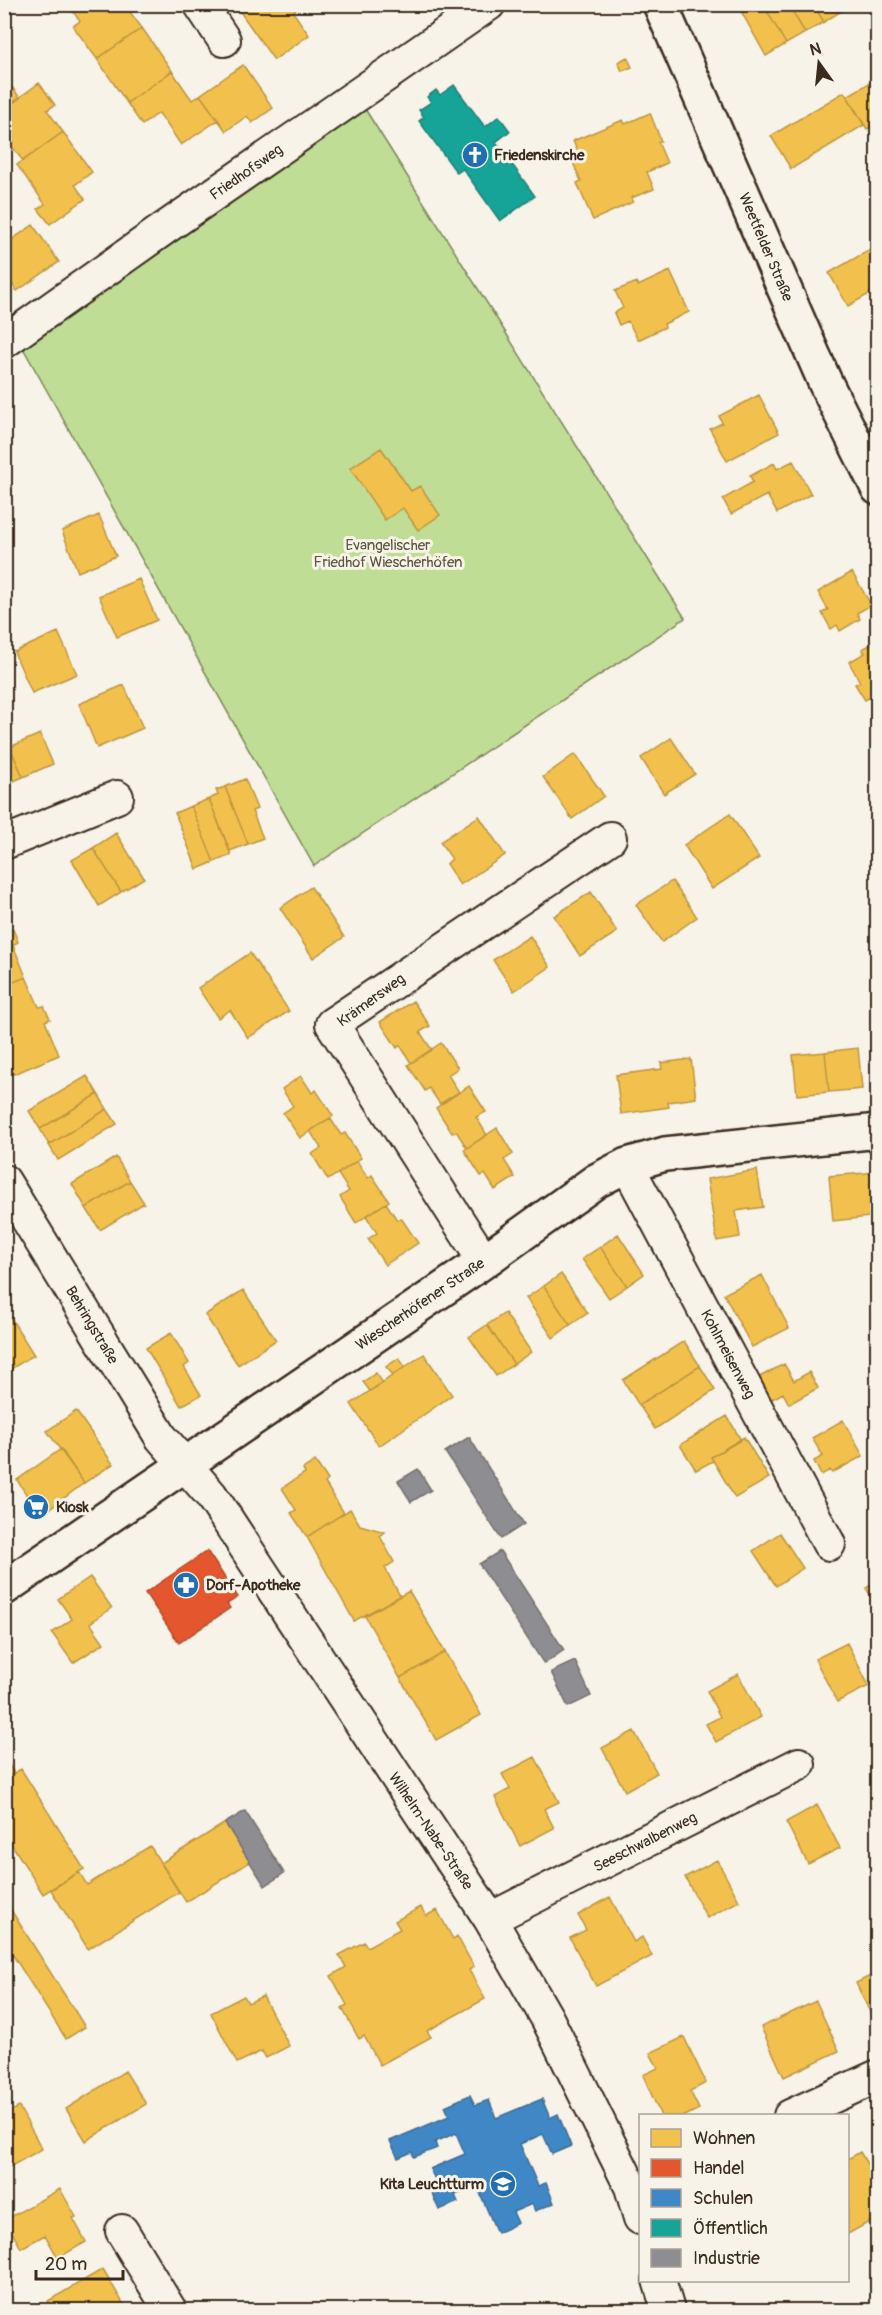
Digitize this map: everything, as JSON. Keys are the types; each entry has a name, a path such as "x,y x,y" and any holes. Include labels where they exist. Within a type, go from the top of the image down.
{"street":[{"path":"200,4 225,40"},
{"name":"Friedhofsweg","path":"4,342 489,4"},
{"name":"Weetfelder Straße","path":"660,4 825,382 878,488"},
{"path":"4,843 117,797"},
{"name":"Krämersweg","path":"484,1261 332,1024 610,838"},
{"name":"Wiescherhöfener Straße","path":"4,1588 484,1261 596,1181 627,1165 665,1154 878,1131"},
{"name":"Kohlmeisenweg","path":"627,1165 829,1544"},
{"name":"Behringstraße","path":"4,1181 161,1437 186,1465"},
{"name":"Wilhelm-Nabe-Straße","path":"186,1465 211,1495 490,1919 547,2018 636,2185 639,2210"},
{"name":"Seeschwalbenweg","path":"490,1919 799,1764"},
{"path":"792,2114 878,2076"},
{"path":"122,2230 170,2310"},
{"path":"660,2282 668,2310"}],"green space":[{"name":"Evangelischer Friedhof Wiescherhöfen","path":"365,109 685,618 314,866 23,348"}],"building: Wohnen":[{"path":"136,4 137,6 130,12 142,28 97,59 73,26 80,21 68,5"},
{"path":"239,4 303,4 293,12 309,35 274,60 236,6"},
{"path":"756,4 763,4 786,44 766,56 742,13"},
{"path":"763,4 788,4 805,33 786,44"},
{"path":"788,4 813,4 824,22 805,33"},
{"path":"813,4 840,4 843,10 824,22"},
{"path":"142,28 172,71 127,103 97,59"},
{"path":"627,57 632,67 622,71 618,62"},
{"path":"243,65 273,108 252,123 247,116 226,131 200,95"},
{"path":"172,71 192,100 200,95 218,120 181,145 159,113 142,125 127,103"},
{"path":"4,76 20,98 4,109"},
{"path":"878,78 878,123 867,129 847,96"},
{"path":"39,83 55,105 47,110 63,132 23,161 4,136 4,109"},
{"path":"844,92 864,125 791,169 771,136"},
{"path":"650,113 667,163 647,172 654,189 631,198 633,202 593,220 577,183 581,181 571,158 579,155 573,141 623,120 625,124"},
{"path":"63,132 92,172 75,185 85,199 50,224 38,209 45,204 17,165"},
{"path":"33,225 59,262 17,291 10,281 4,285 4,245"},
{"path":"878,245 878,289 848,306 829,273"},
{"path":"670,271 689,312 638,340 628,321 619,325 614,313 623,308 615,291 637,282 638,286"},
{"path":"759,395 779,433 727,461 710,429 722,423 719,416"},
{"path":"381,448 411,491 420,486 440,515 418,530 403,508 385,520 350,468"},
{"path":"793,461 811,494 777,513 767,495 731,514 723,499 753,482 750,476 774,463 777,469"},
{"path":"99,515 116,556 78,572 62,531"},
{"path":"852,572 871,605 857,613 860,619 840,631 837,625 831,629 822,613 828,610 818,592"},
{"path":"139,579 157,620 117,637 99,596"},
{"path":"58,632 77,674 32,693 14,652"},
{"path":"878,641 878,693 865,700 855,684 860,682 849,662 865,653 862,649"},
{"path":"124,685 143,728 97,748 79,704"},
{"path":"40,734 53,764 23,777 10,747"},
{"path":"671,738 695,774 664,794 641,758"},
{"path":"10,747 23,777 4,785 4,750"},
{"path":"575,754 604,796 572,819 543,777"},
{"path":"245,779 257,809 252,811 263,838 248,844 225,787"},
{"path":"225,787 248,844 230,851 209,799 218,795 216,790"},
{"path":"209,799 231,855 214,862 191,806"},
{"path":"191,806 214,862 197,869 175,813"},
{"path":"730,814 759,858 712,889 684,845"},
{"path":"479,816 505,855 460,885 446,864 452,859 440,842"},
{"path":"116,833 144,878 121,892 93,848"},
{"path":"93,848 121,892 99,906 72,860"},
{"path":"672,881 697,917 662,942 636,905"},
{"path":"311,887 344,937 313,958 280,908"},
{"path":"591,892 617,932 580,956 554,916"},
{"path":"4,924 8,931 13,929 18,942 13,945 26,977 4,986"},
{"path":"530,936 550,967 514,991 493,960"},
{"path":"250,953 289,1011 248,1038 230,1010 218,1018 198,988"},
{"path":"26,977 39,1007 44,1006 50,1019 45,1021 59,1055 14,1074 4,1053 4,986"},
{"path":"413,1001 430,1026 420,1032 432,1050 411,1063 400,1045 397,1048 380,1022"},
{"path":"441,1043 458,1068 448,1075 459,1092 440,1104 429,1088 425,1091 408,1065"},
{"path":"858,1048 862,1089 829,1092 825,1052"},
{"path":"825,1052 829,1092 797,1095 793,1055"},
{"path":"691,1059 696,1098 668,1102 669,1107 621,1114 616,1075 662,1069 661,1063"},
{"path":"87,1076 98,1094 40,1129 29,1111"},
{"path":"301,1076 312,1093 316,1090 333,1116 300,1138 283,1113 293,1106 282,1089"},
{"path":"469,1086 486,1112 476,1117 487,1135 467,1148 456,1131 452,1133 436,1108"},
{"path":"98,1094 107,1109 49,1145 40,1129"},
{"path":"107,1109 117,1124 58,1160 49,1145"},
{"path":"330,1118 341,1135 345,1133 361,1158 328,1180 312,1154 321,1148 310,1131"},
{"path":"497,1128 513,1154 504,1160 515,1177 495,1190 485,1174 481,1176 464,1150"},
{"path":"116,1157 130,1181 86,1208 72,1184"},
{"path":"357,1161 368,1178 372,1175 389,1201 356,1223 340,1197 349,1191 338,1174"},
{"path":"757,1170 763,1207 736,1211 740,1237 717,1241 707,1179"},
{"path":"878,1172 878,1216 833,1221 829,1176"},
{"path":"130,1181 144,1203 100,1230 86,1208"},
{"path":"386,1203 397,1220 401,1218 418,1243 385,1265 368,1239 377,1233 366,1216"},
{"path":"618,1234 644,1274 627,1286 600,1247"},
{"path":"600,1247 627,1286 609,1298 582,1259"},
{"path":"561,1274 588,1313 570,1325 544,1286"},
{"path":"762,1275 789,1328 752,1347 724,1294"},
{"path":"544,1286 570,1325 553,1338 526,1298"},
{"path":"243,1290 276,1340 238,1365 205,1315"},
{"path":"4,1307 34,1355 4,1373"},
{"path":"505,1313 531,1352 514,1364 487,1325"},
{"path":"487,1325 514,1364 496,1376 469,1337"},
{"path":"171,1333 189,1363 184,1367 201,1395 181,1406 146,1348"},
{"path":"684,1341 700,1366 639,1405 623,1380"},
{"path":"424,1354 452,1395 379,1446 351,1404"},
{"path":"399,1358 405,1367 393,1375 386,1367"},
{"path":"784,1364 794,1381 809,1372 818,1388 789,1404 783,1393 767,1402 754,1380"},
{"path":"700,1366 715,1390 655,1429 639,1405"},
{"path":"376,1373 383,1383 370,1391 363,1382"},
{"path":"76,1411 113,1464 84,1483 47,1431"},
{"path":"727,1416 741,1440 711,1457 713,1461 696,1470 680,1445"},
{"path":"843,1420 863,1456 832,1473 830,1470 821,1475 814,1461 823,1456 812,1438"},
{"path":"744,1437 769,1478 735,1498 711,1457"},
{"path":"61,1449 84,1483 44,1513 39,1514 17,1480"},
{"path":"315,1461 328,1480 325,1483 344,1513 307,1537 291,1513 296,1510 282,1488 305,1473 303,1469"},
{"path":"350,1509 360,1525 385,1532 380,1536 394,1562 385,1568 400,1596 354,1621 307,1537"},
{"path":"780,1533 803,1568 776,1586 753,1551"},
{"path":"90,1577 112,1608 90,1623 104,1643 73,1663 52,1633 72,1619 58,1599"},
{"path":"878,1581 878,1608 866,1588"},
{"path":"409,1591 445,1652 400,1678 365,1616"},
{"path":"847,1643 869,1686 837,1702 815,1659"},
{"path":"445,1652 481,1715 436,1740 400,1678"},
{"path":"738,1674 761,1717 716,1742 706,1724 720,1717 707,1691"},
{"path":"634,1731 657,1773 625,1791 602,1748"},
{"path":"4,1757 14,1773 4,1779"},
{"path":"535,1757 559,1802 544,1809 554,1828 520,1846 495,1797 510,1789 502,1774"},
{"path":"21,1769 84,1869 43,1894 4,1832 4,1779"},
{"path":"817,1805 840,1848 808,1864 786,1822"},
{"path":"225,1823 250,1862 186,1902 161,1863"},
{"path":"150,1846 179,1892 88,1949 51,1890 79,1872 87,1885"},
{"path":"717,1860 739,1901 707,1918 685,1877"},
{"path":"610,1897 634,1942 642,1937 652,1956 596,1986 570,1938 586,1930 578,1915"},
{"path":"4,1899 85,2027 66,2039 4,1941"},
{"path":"421,1907 426,1916 437,1910 453,1939 457,1936 474,1967 469,1970 485,1999 427,2031 431,2037 380,2065 364,2036 359,2039 342,2008 347,2005 331,1976 346,1967 339,1955 364,1942 367,1947 400,1929 395,1921"},
{"path":"878,1972 878,2029 856,1983"},
{"path":"244,1996 248,2003 263,1996 289,2046 266,2058 262,2051 237,2063 211,2013"},
{"path":"816,2001 839,2051 784,2077 761,2027"},
{"path":"684,2037 706,2083 690,2091 699,2109 689,2114 660,2114 643,2075 658,2068 650,2053"},
{"path":"125,2071 146,2104 86,2141 66,2109"},
{"path":"19,2107 42,2149 4,2170 4,2115"},
{"path":"860,2152 873,2174 878,2172 878,2217 849,2233 849,2158"},
{"path":"60,2189 76,2217 73,2218 86,2242 58,2258 45,2235 21,2248 5,2220"},
{"path":"103,2269 127,2310 83,2310 82,2308 54,2310 48,2301"}],"building: Handel":[{"path":"207,1551 238,1597 227,1604 230,1608 179,1643 145,1593"}],"building: Schulen":[{"path":"470,2095 475,2105 489,2100 496,2118 542,2099 550,2118 558,2114 571,2146 552,2154 543,2134 520,2144 538,2186 546,2183 554,2203 535,2211 532,2204 513,2212 518,2223 497,2233 477,2186 455,2195 458,2202 439,2210 431,2191 439,2188 430,2169 465,2154 456,2133 435,2142 437,2148 414,2157 412,2152 398,2158 390,2141 449,2116 445,2106"}],"building: Öffentlich":[{"name":"Friedenskirche","path":"454,85 485,127 499,116 510,131 496,142 535,196 500,221 463,169 457,173 419,121 424,117 419,110 431,102 427,97 436,90 440,95"}],"building: Industrie":[{"path":"469,1437 524,1524 501,1539 445,1452"},
{"path":"418,1469 431,1490 411,1502 398,1481"},
{"path":"500,1551 564,1650 544,1664 479,1564"},
{"path":"575,1661 591,1696 568,1707 551,1672"},
{"path":"245,1811 284,1873 265,1886 225,1823"}],"place":[{"name":"Friedenskirche","path":"475,155"},
{"name":"Kiosk","path":"36,1507"},
{"name":"Dorf-Apotheke","path":"186,1585"},
{"name":"Kita Leuchtturm","path":"503,2184"}]}
